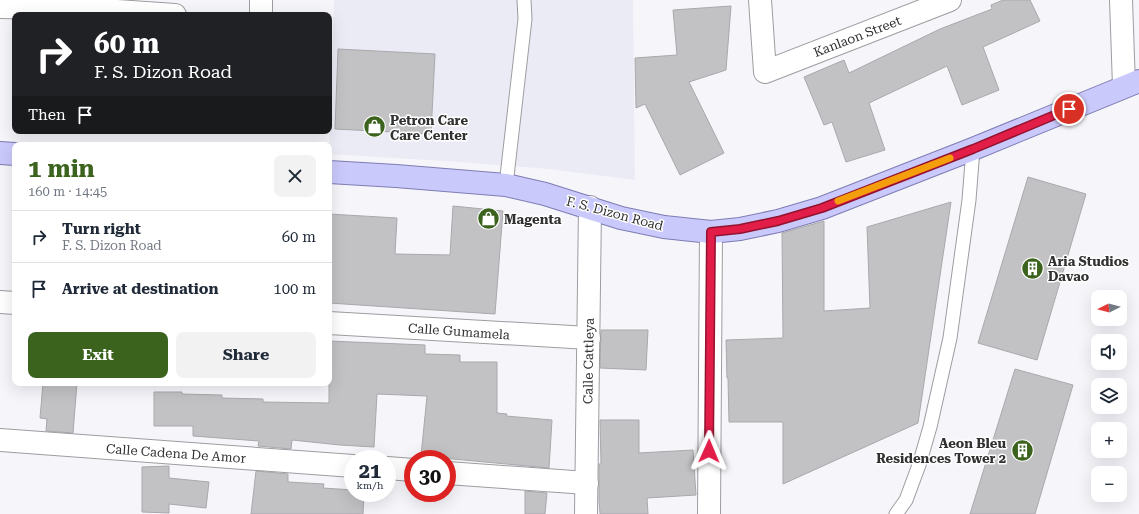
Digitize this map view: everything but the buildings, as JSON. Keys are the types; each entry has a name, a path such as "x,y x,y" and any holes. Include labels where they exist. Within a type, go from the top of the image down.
{"main road":[{"name":"F. S. Dizon Road","path":"332,172 506,185 545,194 621,218 664,227 711,232 740,229 778,221 814,210 973,149 1132,83"},
{"path":"0,153 12,154"}],"street":[{"path":"261,0 261,12"},
{"name":"Kanlaon Street","path":"760,0 765,72 950,0"},
{"path":"1121,0 1132,83"},
{"path":"0,7 88,4 151,12"},
{"name":"Calle Cattleya","path":"586,514 590,207"},
{"path":"709,514 711,232"},
{"path":"0,302 12,303"},
{"name":"Calle Gumamela","path":"332,322 589,338"},
{"name":"Calle Cadena De Amor","path":"0,440 344,465"},
{"path":"456,474 587,483"}],"lane":[{"path":"506,185 525,19 524,0"},
{"path":"896,514 906,500 919,465 930,427 950,338 969,200 973,149"}],"shaded area":[{"path":"334,0 633,0 635,180 548,169 332,154 332,142 329,142 330,134 332,134"}],"slow traffic":[{"path":"838,201 950,158"}],"place":[{"name":"Petron Care Care Center","path":"375,127"},
{"name":"Magenta","path":"488,219"},
{"name":"Aria Studios Davao","path":"1032,268"},
{"name":"Aeon Bleu Residences Tower 2","path":"1022,450"}],"route":[{"path":"709,451 711,232 740,229 778,221 822,208 973,149 1069,109"}]}
